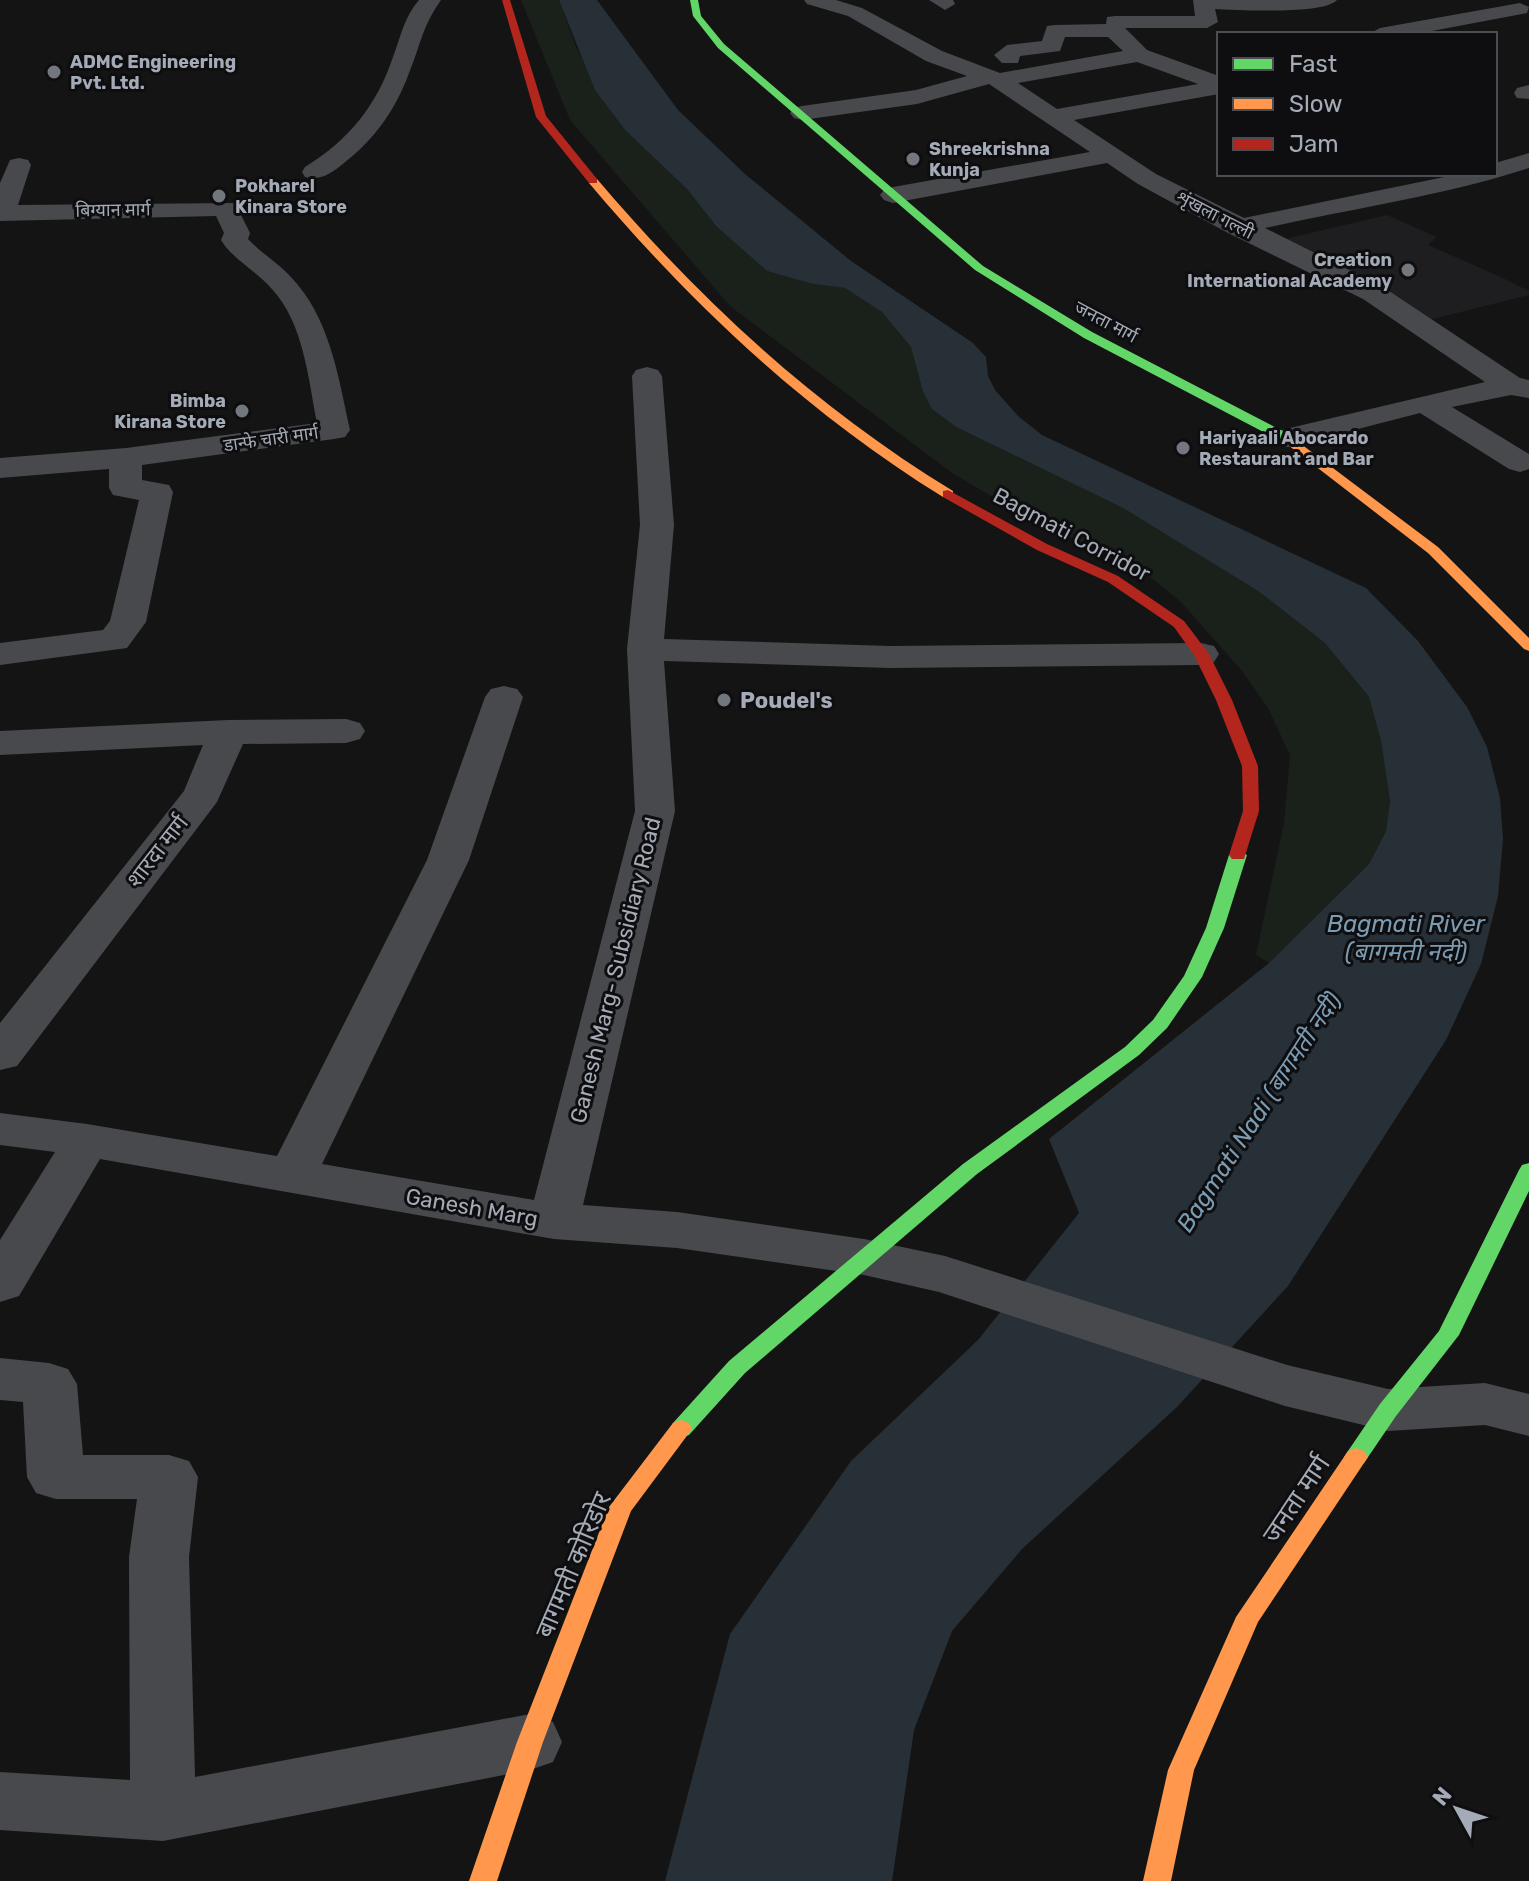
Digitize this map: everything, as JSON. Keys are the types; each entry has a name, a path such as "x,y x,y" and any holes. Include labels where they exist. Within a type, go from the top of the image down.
{"main road":[{"name":"Bagmati Corridor","path":"506,0 541,117 596,185 662,258 763,360 903,468 1042,547 1113,579 1179,624 1201,654 1224,700 1250,766 1251,811 1215,928 1193,977 1172,1009 1132,1051 970,1169 864,1257"},
{"name":"जनता मार्ग","path":"694,0 697,16 721,46 979,268 1038,307 1288,438 1433,550 1529,646"},
{"name":"जनता मार्ग","path":"1157,1881 1181,1770 1248,1617 1388,1410 1448,1335 1529,1170"},
{"name":"बागमती कोरिडोर","path":"483,1881 530,1742 621,1507 664,1448 737,1367 864,1257"}],"street":[{"path":"314,172 336,160 375,121 398,76 409,31 431,0"},
{"path":"814,0 855,12 934,56 994,79"},
{"path":"1030,75 1005,55 1015,50 1052,46 1055,31 1207,22 1202,2 1296,5 1327,0"},
{"path":"1099,2 1115,16 1114,26 1139,55 1217,84"},
{"path":"1296,5 1331,23"},
{"path":"1390,32 1517,7"},
{"path":"802,113 917,97 994,79 1139,55"},
{"name":"शृंखला गल्ली","path":"994,79 1147,179 1382,298 1520,387"},
{"path":"1050,117 1217,85"},
{"path":"893,195 1112,155"},
{"path":"1497,170 1529,160"},
{"path":"1,213 19,165"},
{"path":"1237,227 1348,202 1445,186 1479,176"},
{"name":"बिग्यान मार्ग","path":"1,213 226,208"},
{"name":"डान्फे चारी मार्ग","path":"0,468 126,458 334,430 313,343 302,316 281,282 244,254 234,240 237,233 226,208"},
{"name":"Ganesh Marg- Subsidiary Road","path":"554,1221 655,811 645,649 657,525 647,376"},
{"path":"1288,438 1425,403 1520,387"},
{"path":"1425,403 1520,462"},
{"path":"5,662 114,640 128,622 157,492 125,488 126,458"},
{"path":"645,649 890,657 1201,654"},
{"path":"292,1175 448,860 504,697"},
{"path":"0,743 228,732 346,731"},
{"name":"शारदा मार्ग","path":"0,1055 203,793 228,732"},
{"name":"Ganesh Marg","path":"0,1129 87,1140 554,1221 677,1230 864,1257 945,1275 1285,1385 1388,1410 1485,1404 1529,1415"},
{"path":"0,1283 87,1140"},
{"path":"0,1379 49,1384 56,1477 169,1477 159,1557 163,1812"},
{"path":"0,1801 163,1812 530,1742"}],"shaded area":[{"path":"521,0 559,0 576,47 626,131 687,189 716,226 767,271 813,284 845,288 882,312 911,347 932,409 956,427 1123,508 1258,591 1325,643 1369,697 1381,741 1390,801 1386,831 1369,864 1269,963 1256,955 1284,823 1290,755 1269,710 1243,672 1180,601 1150,577 1003,503 952,473 730,306 570,120"},
{"name":"Creation International Academy","path":"1387,215 1437,237 1428,245 1501,277 1529,291 1529,295 1417,323 1285,239"}],"water":[{"path":"559,0 597,0 678,110 745,174 851,261 973,343 986,357 988,376 995,390 1018,416 1042,435 1366,588 1418,641 1467,707 1487,747 1500,798 1503,839 1498,896 1481,964 1446,1040 1288,1286 1177,1407 1022,1549 952,1631 914,1730 892,1881 665,1881 730,1634 851,1461 978,1340 1079,1213 1049,1139 1269,963 1369,864 1386,831 1390,801 1381,741 1369,697 1325,643 1258,591 1123,508 956,427 932,409 923,391 911,347 882,312 845,288 813,284 767,271 716,226 687,189 626,131 595,90"}],"traffic: fast":[{"path":"694,0 697,16 721,46 979,268 1088,335 1293,442"},
{"path":"681,1429 737,1367 970,1169 1132,1051 1160,1024 1193,977 1215,928 1238,855"},
{"path":"1356,1457 1388,1410 1448,1335 1529,1170"}],"traffic: slow":[{"path":"593,181 713,312 802,393 898,463 948,494"},
{"path":"1293,442 1433,550 1529,646"},
{"path":"483,1881 530,1742 621,1507 681,1429"},
{"path":"1157,1881 1181,1770 1248,1617 1356,1457"}],"traffic: jam":[{"path":"506,0 541,117 593,181"},
{"path":"948,494 1042,547 1113,579 1179,624 1201,654 1224,700 1250,766 1251,811 1238,855"}],"place":[{"name":"ADMC Engineering Pvt. Ltd.","path":"54,72"},
{"name":"Shreekrishna Kunja","path":"913,159"},
{"name":"Pokharel Kinara Store","path":"219,196"},
{"name":"Creation International Academy","path":"1408,270"},
{"name":"Bimba Kirana Store","path":"242,411"},
{"name":"Hariyaali Abocardo Restaurant and Bar","path":"1183,448"},
{"name":"Poudel's","path":"724,700"}],"water label":[{"name":"Bagmati River (बागमती नदी)","path":"1406,938"},
{"name":"Bagmati Nadi (बागमती नदी)","path":"1259,1112"}]}
